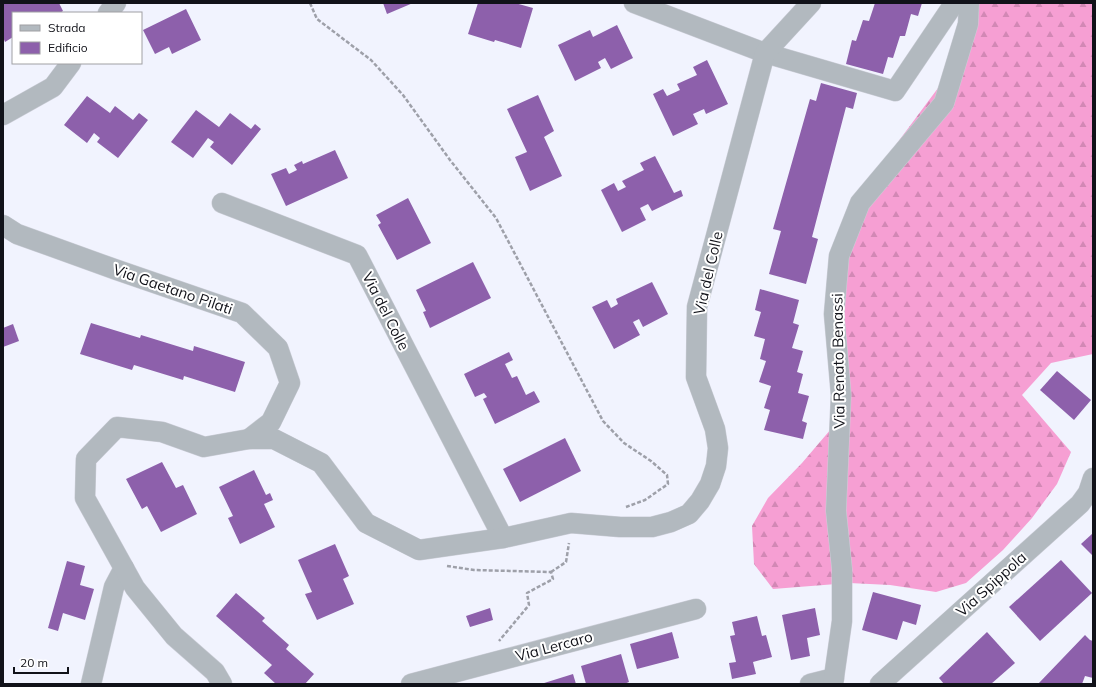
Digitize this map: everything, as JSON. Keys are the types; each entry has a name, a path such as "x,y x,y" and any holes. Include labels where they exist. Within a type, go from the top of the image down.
{"street":[{"path":"109,12 116,3"},
{"path":"634,3 764,53 895,91 951,8 952,3"},
{"name":"Via del Colle","path":"222,684 215,672 174,636 135,588 85,498 86,459 117,427 162,432 204,447 249,439 274,439 320,463 366,523 419,550 503,538 571,523 603,526 652,527 671,522 688,514 700,501 710,484 716,466 718,448 715,429 696,377 697,307 764,53 811,3"},
{"name":"Via Renato Benassi","path":"834,681 842,621 842,569 836,511 842,395 834,314 840,256 860,203 944,103 968,24 970,3"},
{"path":"3,115 53,87 70,64"},
{"name":"Via del Colle","path":"222,203 357,255 503,538"},
{"name":"Via Gaetano Pilati","path":"3,225 17,234 242,313 278,348 290,383 270,422 249,439"},
{"name":"Via Spippola","path":"880,684 1080,504 1088,494 1093,478"},
{"path":"91,684 114,587 124,568"},
{"name":"Via Lercaro","path":"411,684 696,608"},
{"path":"810,684 834,681"}],"path":[{"path":"310,3 317,19 371,60 403,95 450,160 496,218 603,421 624,443 651,461 667,475 668,484 645,500 617,511 603,526"},
{"path":"442,564 449,567 474,570 551,572 566,562 571,523"},
{"path":"497,643 529,605 527,592 553,579 551,572"}],"green space":[{"path":"962,3 1093,3 1093,354 1051,363 1022,395 1071,452 1057,484 1032,518 1003,550 966,583 936,592 890,585 849,583 773,589 754,564 752,526 768,498 802,463 837,422 834,267 889,154 941,84 954,43"}],"building":[{"path":"3,3 59,3 63,11 62,12 12,12 12,38 5,42 3,37"},
{"path":"383,3 413,3 387,14"},
{"path":"478,3 515,3 533,8 521,48 468,34"},
{"path":"875,3 922,3 918,16 911,14 905,36 900,36 893,58 888,57 883,74 846,64 852,40 856,41 863,20 869,21"},
{"path":"186,9 201,40 172,54 169,47 155,54 143,30"},
{"path":"617,25 633,58 611,69 605,58 598,62 601,68 575,81 558,45 590,30 593,37"},
{"path":"707,60 728,104 706,114 704,109 693,114 698,124 673,136 653,94 663,89 667,96 680,90 677,84 697,75 693,67"},
{"path":"821,83 857,93 853,109 846,107 812,237 818,239 806,284 769,274 781,231 773,229 810,99 816,101"},
{"path":"538,95 554,131 544,137 562,176 530,191 515,157 527,152 507,109"},
{"path":"87,96 110,113 115,106 133,120 139,113 148,120 118,158 97,142 100,138 94,133 87,143 64,125"},
{"path":"196,110 219,127 230,113 251,129 255,124 261,129 232,165 210,147 214,142 208,138 193,158 171,142"},
{"path":"335,150 348,178 286,206 271,174 286,168 289,174 297,170 294,165 302,161 303,164"},
{"path":"655,156 674,193 681,190 683,196 652,211 648,204 640,208 646,220 622,232 601,190 614,183 618,191 626,187 622,181 644,170 640,163"},
{"path":"408,198 431,243 397,260 378,225 381,223 376,215"},
{"path":"473,262 491,298 430,328 423,312 426,311 416,290"},
{"path":"652,282 668,314 643,327 639,319 633,322 640,335 614,349 592,307 607,300 611,308 618,304 616,299"},
{"path":"760,289 799,300 793,323 799,325 792,348 803,351 797,372 803,374 798,393 809,396 802,421 807,423 803,439 764,430 770,410 764,408 771,386 759,382 766,361 760,359 765,339 754,336 761,312 755,310"},
{"path":"91,323 140,338 141,335 193,351 194,346 245,362 235,392 184,376 183,380 134,365 132,370 80,354"},
{"path":"13,324 19,341 3,347 3,328"},
{"path":"509,352 513,360 505,364 512,378 517,376 526,395 534,391 540,402 495,424 483,399 487,397 484,393 475,397 464,374"},
{"path":"1057,371 1091,400 1074,420 1040,390"},
{"path":"565,438 581,471 520,502 503,469"},
{"path":"162,462 176,488 183,485 197,514 161,532 147,506 142,509 126,479"},
{"path":"254,470 266,495 270,493 273,500 264,504 275,527 240,544 228,518 233,516 219,487"},
{"path":"1093,533 1093,556 1081,544"},
{"path":"335,544 349,576 343,579 354,604 317,620 305,594 312,592 298,560"},
{"path":"1061,560 1092,593 1040,641 1009,607"},
{"path":"67,561 85,566 80,585 94,589 85,620 63,613 58,631 48,628"},
{"path":"873,592 921,605 916,625 903,621 897,640 862,630"},
{"path":"236,593 265,618 262,621 289,645 286,649 314,674 305,684 276,684 264,673 272,665 216,616"},
{"path":"490,608 493,620 470,627 466,616"},
{"path":"815,608 820,635 807,638 810,656 791,660 782,615"},
{"path":"757,616 762,636 766,635 772,657 753,662 756,674 732,679 729,663 736,662 730,636 735,635 732,622"},
{"path":"672,632 679,658 637,669 630,644"},
{"path":"987,632 1015,663 991,684 944,684 939,678"},
{"path":"1085,635 1093,641 1093,678 1085,676 1082,684 1038,684"},
{"path":"621,654 629,682 624,684 586,684 581,666"},
{"path":"573,674 576,684 541,684"}]}
